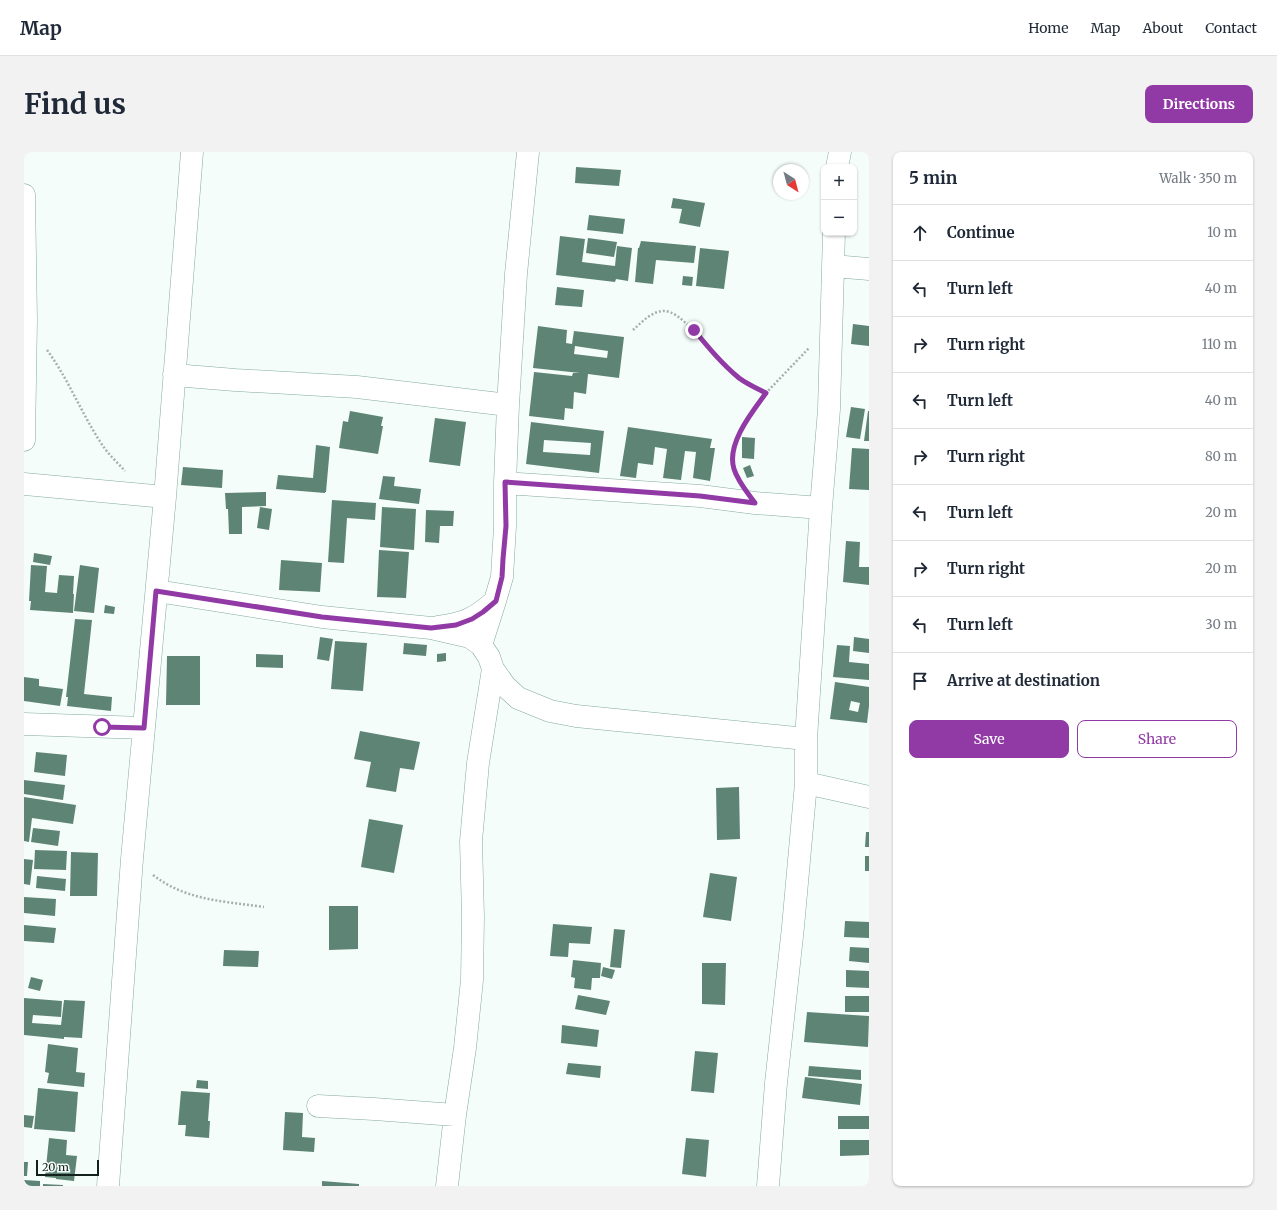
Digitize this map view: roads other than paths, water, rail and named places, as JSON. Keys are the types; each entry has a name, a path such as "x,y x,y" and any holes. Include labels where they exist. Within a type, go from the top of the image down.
{"street":[{"path":"108,1186 132,859 165,497 192,152"},
{"path":"481,645 496,601 502,577 506,526 505,482 508,405 516,274 528,152"},
{"path":"838,164 840,152"},
{"path":"24,196 24,440"},
{"path":"768,1186 776,1083 793,927 806,783 806,739 829,409 834,236"},
{"path":"833,266 869,269"},
{"path":"174,375 357,387 508,405"},
{"path":"505,482 700,496 755,503 821,508"},
{"path":"24,484 165,497"},
{"path":"156,591 322,617 431,628 470,637 481,645 493,669 506,686 518,698 550,711 576,716 806,739"},
{"path":"431,628 456,625 472,619 496,601"},
{"path":"447,1186 455,1115 465,1048 472,980 473,917 471,841 475,794 478,763 493,669"},
{"path":"24,724 144,728"},
{"path":"806,783 869,797"},
{"path":"318,1106 455,1115"}]}
